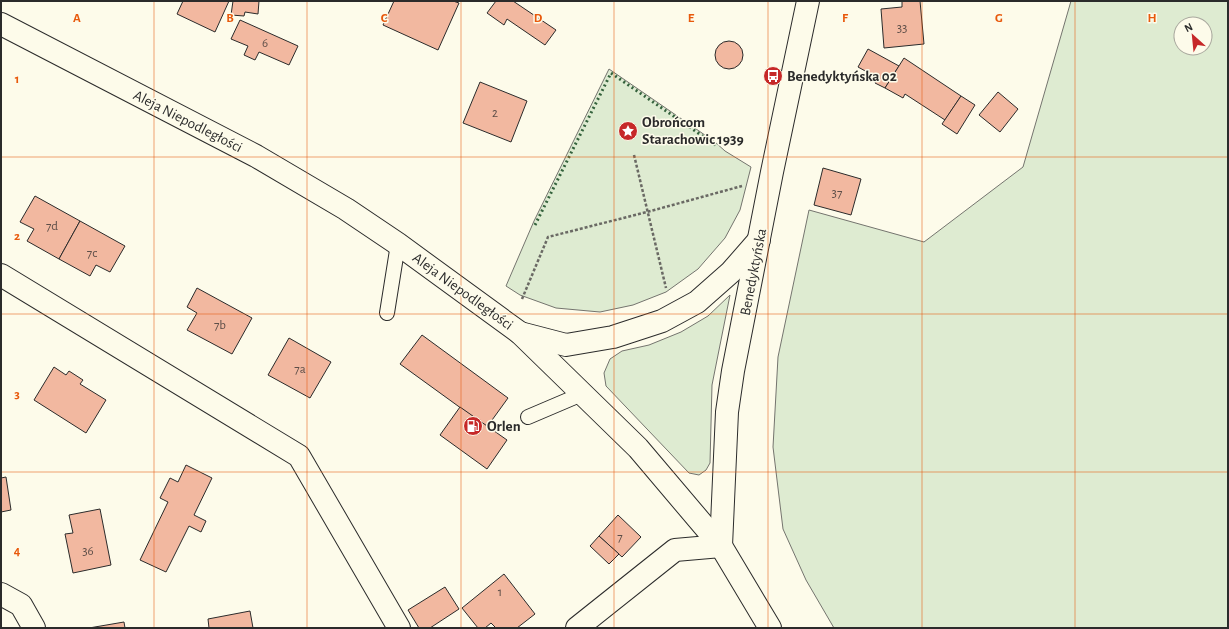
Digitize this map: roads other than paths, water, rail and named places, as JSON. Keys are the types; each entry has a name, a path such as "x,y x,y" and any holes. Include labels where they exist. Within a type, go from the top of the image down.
{"street":[{"name":"Benedyktyńska","path":"721,546 727,412 733,371 772,172 808,1"},
{"name":"Aleja Niepodległości","path":"1,24 256,156 346,209 398,244 520,334 638,448 721,546 770,628"},
{"path":"520,334 566,345 613,337 662,321 697,302 731,272 760,239"},
{"path":"1,274 299,456 399,628"},
{"path":"577,628 675,550 721,546"},
{"path":"1,594 21,605 34,628"}],"lane":[{"path":"387,313 398,244"},
{"path":"528,417 582,394"}],"place":[{"name":"Benedyktyńska 02","path":"773,76"},
{"name":"Obrońcom Starachowic 1939","path":"628,131"},
{"name":"Orlen","path":"473,426"}]}
